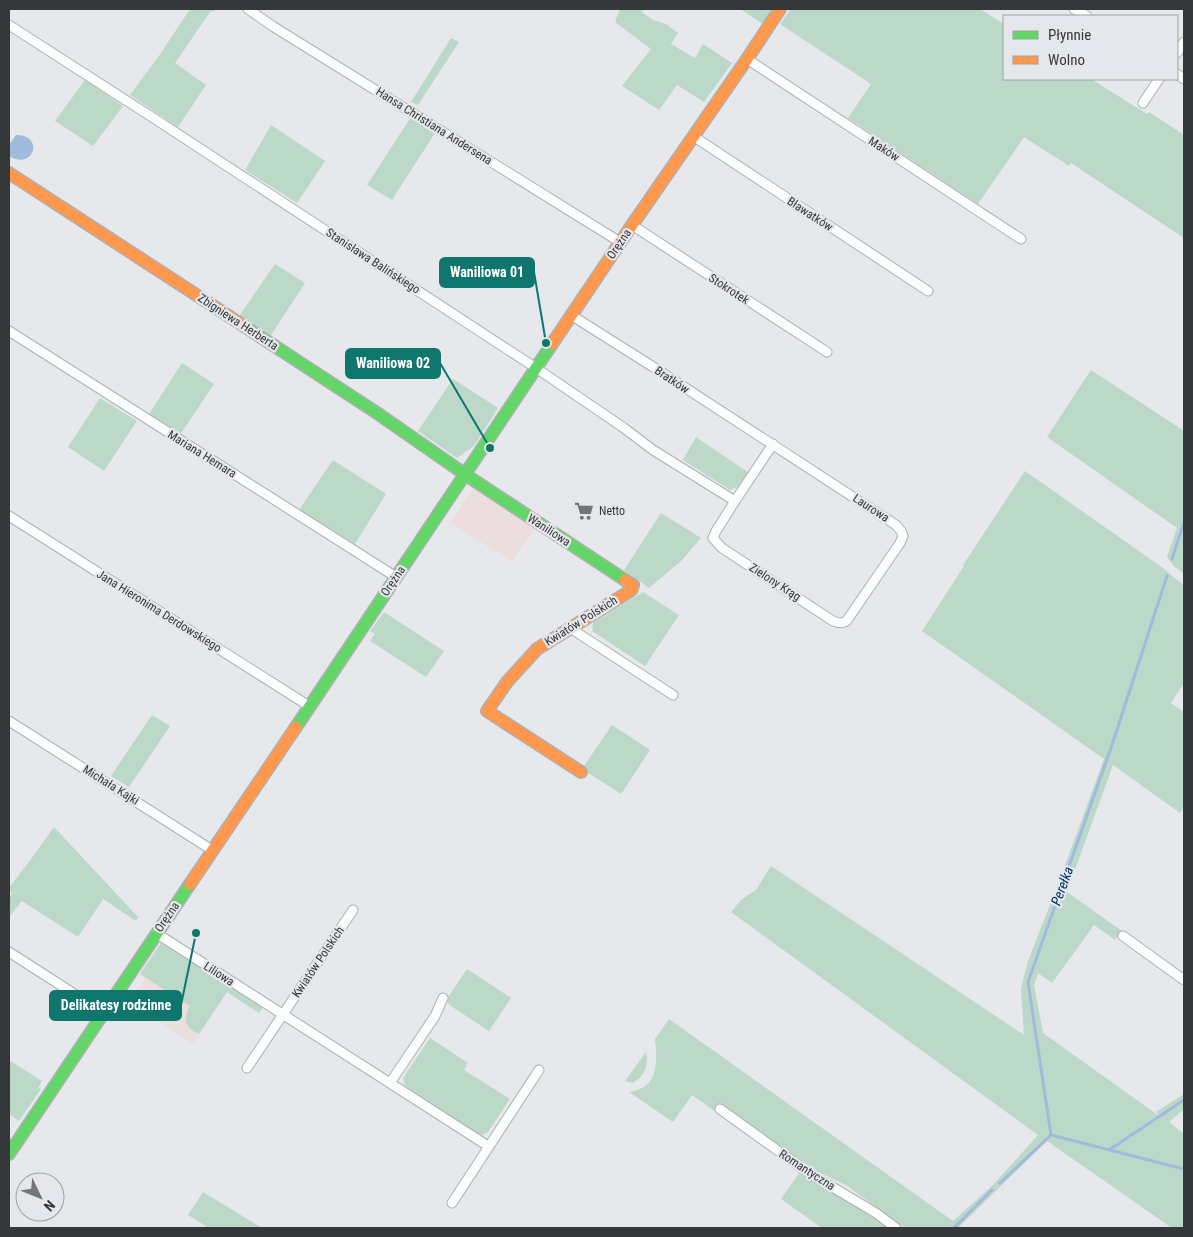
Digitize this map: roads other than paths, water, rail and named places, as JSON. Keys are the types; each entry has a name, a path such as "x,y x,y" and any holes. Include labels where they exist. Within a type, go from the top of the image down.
{"street":[{"name":"Hansa Christiana Andersena","path":"248,9 620,242"},
{"name":"Orężna","path":"9,1154 620,242 780,9"},
{"name":"Stanisława Balińskiego","path":"9,25 536,368 653,450 734,501"},
{"name":"Maków","path":"747,59 1021,239"},
{"path":"1142,104 1158,80"},
{"name":"Bławatków","path":"693,136 928,291"},
{"name":"Zbigniewa Herberta","path":"9,174 368,407 465,474"},
{"name":"Stokrotek","path":"632,225 827,352"},
{"name":"Bratków","path":"571,315 773,444"},
{"name":"Mariana Hemara","path":"9,331 396,577"},
{"path":"734,501 773,444"},
{"name":"Laurowa","path":"773,444 896,525 901,531 903,536 900,543 847,622"},
{"name":"Waniliowa","path":"465,474 632,585"},
{"name":"Zielony Krąg","path":"734,501 713,538 722,548 833,620 841,624 847,622"},
{"name":"Jana Hieronima Derdowskiego","path":"9,516 309,706"},
{"name":"Kwiatów Polskich","path":"581,772 487,711 507,682 537,649 630,591 632,585"},
{"path":"570,628 673,695"},
{"name":"Michała Kajki","path":"9,721 212,850"},
{"name":"Kwiatów Polskich","path":"283,1014 353,910"},
{"name":"Liliowa","path":"156,933 488,1146"},
{"path":"1123,936 1184,980"},
{"path":"9,952 104,1013"},
{"path":"390,1082 435,1016 443,998"},
{"path":"247,1068 283,1014"},
{"path":"452,1203 539,1070"},
{"name":"Romantyczna","path":"720,1109 809,1173 876,1213 896,1228"}],"water":[{"path":"16,135 31,140 33,151 25,159 9,156 9,145"}],"waterway":[{"name":"Perełka","path":"1172,559 1184,522"},
{"name":"Perełka","path":"1000,1183 1051,1135 1028,982 1112,745 1167,576"},
{"path":"1109,1150 1184,1100"},
{"path":"1051,1135 1184,1169"},
{"name":"Perełka","path":"954,1228 992,1190"}],"place":[{"name":"Waniliowa 01","path":"546,343"},
{"name":"Waniliowa 02","path":"490,448"},
{"name":"Netto","path":"584,511"},
{"name":"Delikatesy rodzinne","path":"196,933"}]}
